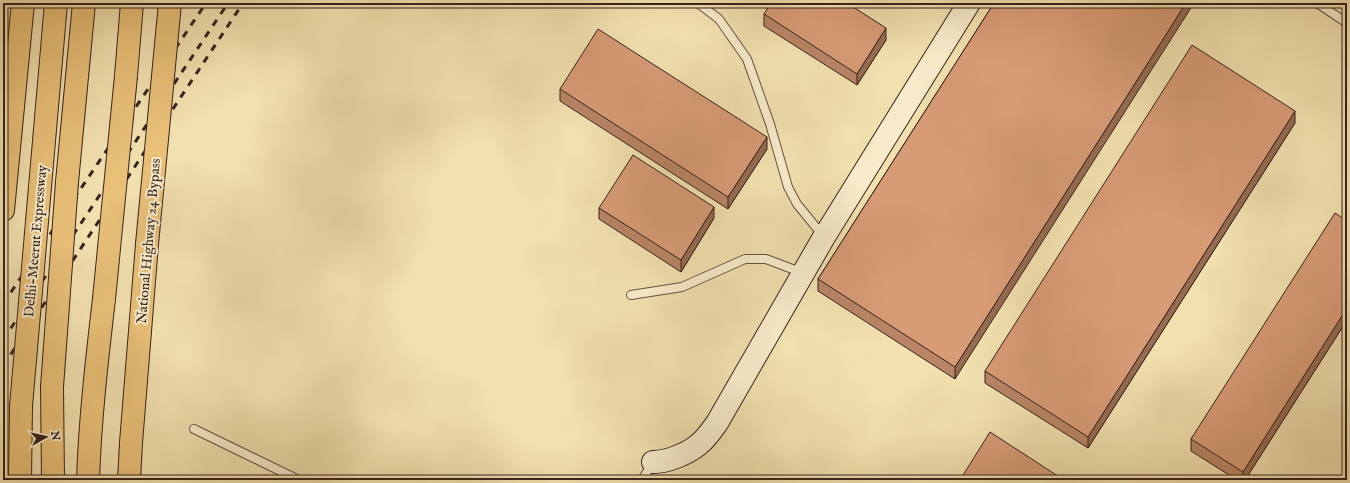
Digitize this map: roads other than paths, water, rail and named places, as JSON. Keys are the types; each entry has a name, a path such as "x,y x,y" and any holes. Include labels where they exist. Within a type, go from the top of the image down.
{"highway":[{"path":"3,210 24,3"},
{"name":"Delhi-Meerut Expressway","path":"20,480 21,406 56,3"},
{"name":"Delhi-Meerut Expressway","path":"53,480 52,387 67,182 84,3"},
{"path":"88,480 89,439 132,3"},
{"name":"National Highway 24 Bypass","path":"130,480 130,443 170,3"}],"street":[{"path":"653,462 666,460 698,445 707,437 717,423 824,237 969,3"}],"lane":[{"path":"698,3 719,19 747,59 770,124 788,187 797,204 824,237"},
{"path":"1317,3 1347,23"},
{"path":"631,295 682,287 745,259 766,259 803,273"},
{"path":"194,429 299,480"},
{"path":"642,480 653,462"}],"railway":[{"path":"3,304 206,3"},
{"path":"3,340 228,3"},
{"path":"3,366 243,3"}]}
